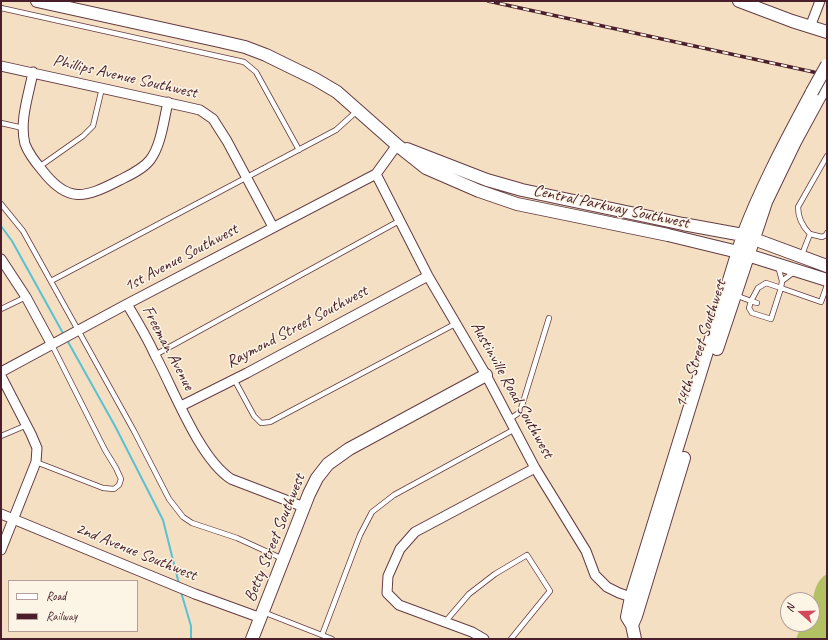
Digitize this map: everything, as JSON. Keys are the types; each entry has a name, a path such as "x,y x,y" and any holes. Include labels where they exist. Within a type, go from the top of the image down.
{"street":[{"name":"Central Parkway Southwest","path":"37,1 191,34 245,47 266,55 315,79 337,92 397,145 426,168 504,200 743,253 827,280"},
{"path":"739,1 827,32"},
{"path":"810,26 820,1"},
{"name":"14th Street Southwest","path":"631,597 743,253 755,203 770,172 816,94 827,65"},
{"name":"Phillips Avenue Southwest","path":"1,66 200,110 213,119 228,141 273,227"},
{"path":"33,72 23,128 25,145 50,181 64,192 80,195 97,192 136,171 150,160 161,137 168,102"},
{"name":"14th Street Southwest","path":"816,94 827,83"},
{"name":"Central Parkway Southwest","path":"397,145 487,180 522,190 748,237 827,266"},
{"path":"376,174 397,145"},
{"name":"Austinville Road Southwest","path":"376,174 428,276 486,375 535,468 586,551 595,575 607,587 619,594 631,597"},
{"name":"1st Avenue Southwest","path":"1,372 127,304 376,174"},
{"path":"1,259 26,298 52,345"},
{"name":"Raymond Street Southwest","path":"181,406 428,276"},
{"name":"14th Street Southwest","path":"632,625 636,616 730,293"},
{"name":"Freeman Avenue","path":"127,304 156,355 207,455 224,474 231,479 304,506"},
{"name":"Betty Street Southwest","path":"252,639 304,506 317,478 328,464 349,449 486,375"},
{"path":"1,376 27,425 37,448 36,462 1,550"},
{"path":"484,639 472,632 399,605 387,593 388,576 400,549 415,532 535,468"},
{"name":"2nd Avenue Southwest","path":"1,514 195,594 262,615"},
{"path":"631,597 627,617 632,625 635,639"}],"lane":[{"path":"1,8 244,62 256,72 299,150"},
{"path":"40,167 83,136 94,126 102,88"},
{"path":"51,282 336,130 358,110"},
{"path":"1,123 23,128"},
{"path":"827,156 798,208 798,215 801,222 810,234 822,237 827,233"},
{"path":"1,204 23,231 137,437 169,499 183,517 192,522 237,538 283,559"},
{"path":"156,355 399,221"},
{"path":"802,257 810,234"},
{"path":"778,264 782,281 781,288 771,319 752,313 750,308 751,301 762,285 766,283 781,288 821,302 827,285"},
{"path":"782,281 796,270"},
{"path":"730,293 757,303"},
{"path":"1,309 26,298"},
{"path":"510,419 520,412 549,318"},
{"path":"234,379 254,416 261,423 270,422 455,324"},
{"path":"36,462 103,488 114,489 119,485 121,479 52,345"},
{"path":"1,436 27,425"},
{"path":"322,635 360,535 372,512 394,495 515,429"},
{"path":"445,622 469,594 494,574 527,555 550,590 511,639"},
{"path":"262,615 332,639"}],"green space":[{"path":"827,574 827,639 796,639 799,632 820,632 820,592 815,592 818,583"}],"waterway":[{"path":"1,226 12,241 64,335"},
{"path":"67,340 115,426 163,520 179,584"},
{"path":"181,592 191,626 191,639"}],"railway":[{"path":"488,1 827,75"}]}
